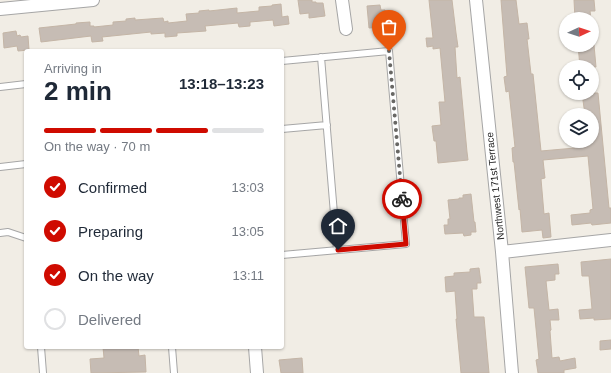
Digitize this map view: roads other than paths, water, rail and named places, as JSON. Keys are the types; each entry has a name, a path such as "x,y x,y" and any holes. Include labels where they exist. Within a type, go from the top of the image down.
{"street":[{"path":"0,9 93,0"},
{"path":"342,0 346,29"},
{"name":"Northwest 171st Terrace","path":"476,0 502,252 512,373"},
{"path":"502,252 611,240"},
{"path":"254,349 257,373"}],"lane":[{"path":"284,60 389,51 406,244 284,255"},
{"path":"321,57 338,250"},
{"path":"0,87 24,84"},
{"path":"284,129 327,125"},
{"path":"0,167 24,164"},
{"path":"0,233 8,232 24,237"},
{"path":"41,349 43,373"},
{"path":"172,349 174,373"}]}
